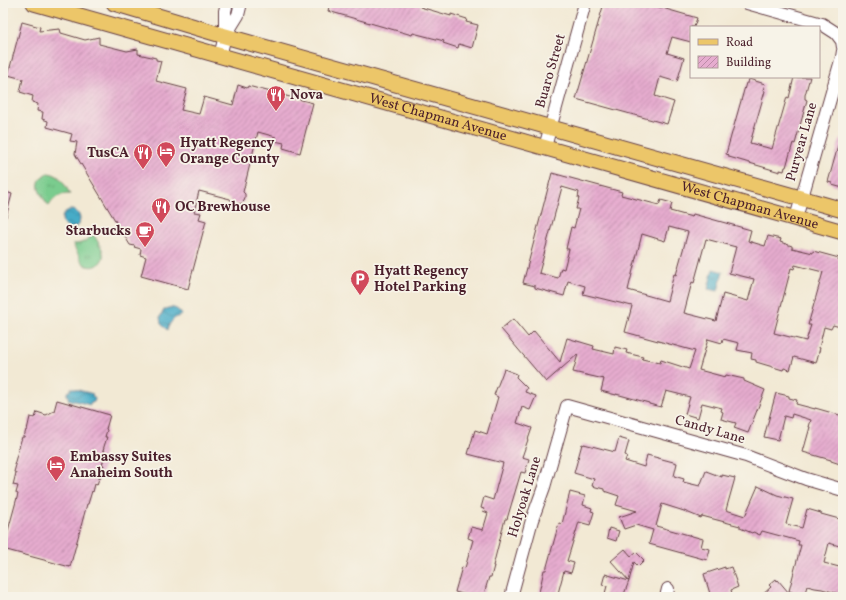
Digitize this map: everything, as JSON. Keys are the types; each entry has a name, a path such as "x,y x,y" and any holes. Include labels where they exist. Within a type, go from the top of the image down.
{"main road":[{"name":"West Chapman Avenue","path":"34,3 843,232"},
{"name":"West Chapman Avenue","path":"114,3 225,36 843,210"}],"street":[{"path":"220,56 225,36 226,3"},
{"path":"225,36 238,15 242,3"},
{"name":"Buaro Street","path":"545,147 585,3"},
{"path":"747,3 822,24 836,33 840,38 843,47"},
{"name":"Puryear Lane","path":"796,218 843,51"},
{"name":"Candy Lane","path":"567,406 746,456 806,479 843,490"},
{"name":"Holyoak Lane","path":"511,597 532,520 544,487 567,406"}],"green space":[{"path":"48,173 59,177 70,194 58,197 53,200 49,206 39,189 40,179"},
{"path":"93,234 101,248 103,257 100,263 91,267 84,264 73,244 84,242"}],"water":[{"path":"71,210 75,211 79,215 79,223 75,227 71,228 67,227 63,223 62,219 63,215 67,211"},
{"path":"713,269 723,272 718,291 708,289"},
{"path":"168,308 176,309 182,315 173,320 167,330 161,324 160,317 164,310"},
{"path":"71,388 93,394 92,395 95,399 94,402 90,403 90,405 68,399 69,396 67,393"}],"building":[{"path":"330,3 415,3 421,5 420,7 451,16 451,14 467,19 466,22 478,25 472,48 459,44 458,48 443,43 444,41 413,33 412,35 328,11"},
{"path":"604,3 645,3 697,18 694,26 690,26 690,42 672,37 667,53 684,58 677,82 660,77 655,96 674,102 667,124 576,99"},
{"name":"Hyatt Regency Orange County","path":"22,22 40,27 39,31 60,29 61,33 85,40 99,37 99,44 127,51 138,49 138,54 156,58 156,60 161,61 156,81 187,89 181,110 199,114 204,97 233,105 238,85 247,88 248,86 313,103 300,153 283,148 284,143 275,141 276,137 258,132 243,192 245,194 245,198 242,203 236,204 230,199 199,191 194,212 201,213 199,219 206,221 188,289 141,276 146,257 140,255 141,249 130,245 75,154 77,142 70,141 72,134 47,127 48,121 42,119 43,112 37,111 38,104 32,102 33,96 20,92 23,79 8,75"},
{"path":"794,78 810,78 805,95 805,99 807,100 795,144 793,143 784,171 780,170 780,172 729,157 729,155 726,154 746,83 748,83 749,79 765,84 763,90 765,91 750,143 772,149 787,97 789,98"},
{"path":"840,139 843,140 843,188 832,185 832,183 828,182"},
{"path":"552,173 622,192 621,195 659,205 661,200 672,203 670,211 692,217 693,214 751,230 748,241 765,246 768,236 781,239 780,242 792,246 792,248 813,253 813,251 839,258 838,260 843,262 843,318 840,327 833,325 831,329 824,327 816,363 794,357 790,370 784,368 783,370 756,362 756,360 751,359 752,353 737,350 739,343 723,339 722,343 708,339 699,370 725,377 726,375 744,379 744,381 765,390 748,433 734,428 736,423 721,419 723,412 721,411 722,408 702,403 698,418 685,414 690,397 666,391 661,407 601,391 604,379 573,372 578,354 546,382 501,329 513,319 528,337 534,331 560,362 567,338 594,346 593,349 614,354 615,347 627,350 626,353 643,357 642,359 660,363 661,360 689,369 695,351 625,332 632,306 583,294 585,286 568,281 564,296 523,283","holes":["562,187 579,192 576,209 579,209 574,228 571,227 566,249 569,249 564,269 561,268 558,278 539,273","669,227 688,232 667,301 628,290 642,234 665,241","706,239 736,247 729,273 754,279 748,301 723,294 716,321 684,313 692,282 694,283","795,265 823,272 808,325 811,325 806,341 774,333 791,268 794,269"]},
{"path":"3,191 12,194 6,217 3,217"},
{"path":"504,369 517,374 516,377 527,388 525,392 536,396 530,410 522,407 517,423 532,428 522,457 529,459 525,473 521,472 507,519 505,519 491,577 489,577 483,597 473,597 455,592 462,567 465,568 473,540 468,538 471,527 483,530 488,513 483,511 484,509 481,508 484,497 493,500 503,463 468,454 475,430 487,434 498,397 494,395"},
{"path":"776,393 789,396 789,398 797,400 796,404 843,416 843,465 803,452 811,420 792,414 791,418 784,416 778,440 764,437"},
{"name":"Embassy Suites Anaheim South","path":"57,400 110,415 106,429 105,437 107,437 103,450 105,451 102,465 104,465 100,479 99,478 97,485 95,484 87,504 70,567 3,549 18,494 16,493 18,486 13,485 16,473 14,472 16,465 14,465 22,437 24,437 27,430 30,417 35,418 37,412 46,415 54,411"},
{"path":"619,438 629,441 625,461 644,467 647,455 677,463 674,476 684,479 683,482 700,486 706,471 722,477 722,475 735,478 726,510 745,516 758,486 777,495 793,499 786,524 802,528 807,509 843,520 843,547 829,543 824,563 843,568 843,595 807,586 804,596 789,591 801,545 798,545 799,541 762,531 760,535 753,532 752,533 740,528 740,526 702,516 701,518 662,504 656,526 703,539 701,547 710,549 707,560 649,544 653,530 636,525 624,529 619,517 637,511 616,505 619,496 604,491 604,489 592,486 594,479 574,473 582,444 615,452"},
{"path":"570,492 585,496 583,505 592,508 591,511 594,512 590,525 579,522 567,561 574,563 571,573 564,571 557,597 538,597 544,570 546,570 559,523 562,524"},
{"path":"609,528 619,531 616,541 607,538"},
{"path":"625,549 631,556 636,552 644,560 638,566 634,562 629,581 611,561"},
{"path":"725,567 725,569 731,567 738,587 731,590 733,597 711,597 704,574"},
{"path":"605,574 629,581 623,597 604,597 607,586 602,585"},
{"path":"776,579 789,593 785,597 760,597 771,587 769,585"}],"place":[{"name":"Nova","path":"276,112"},
{"name":"Hyatt Regency Orange County","path":"166,168"},
{"name":"TusCA","path":"143,170"},
{"name":"OC Brewhouse","path":"161,224"},
{"name":"Starbucks","path":"145,248"},
{"name":"Hyatt Regency Hotel Parking","path":"360,296"},
{"name":"Embassy Suites Anaheim South","path":"56,482"}]}
